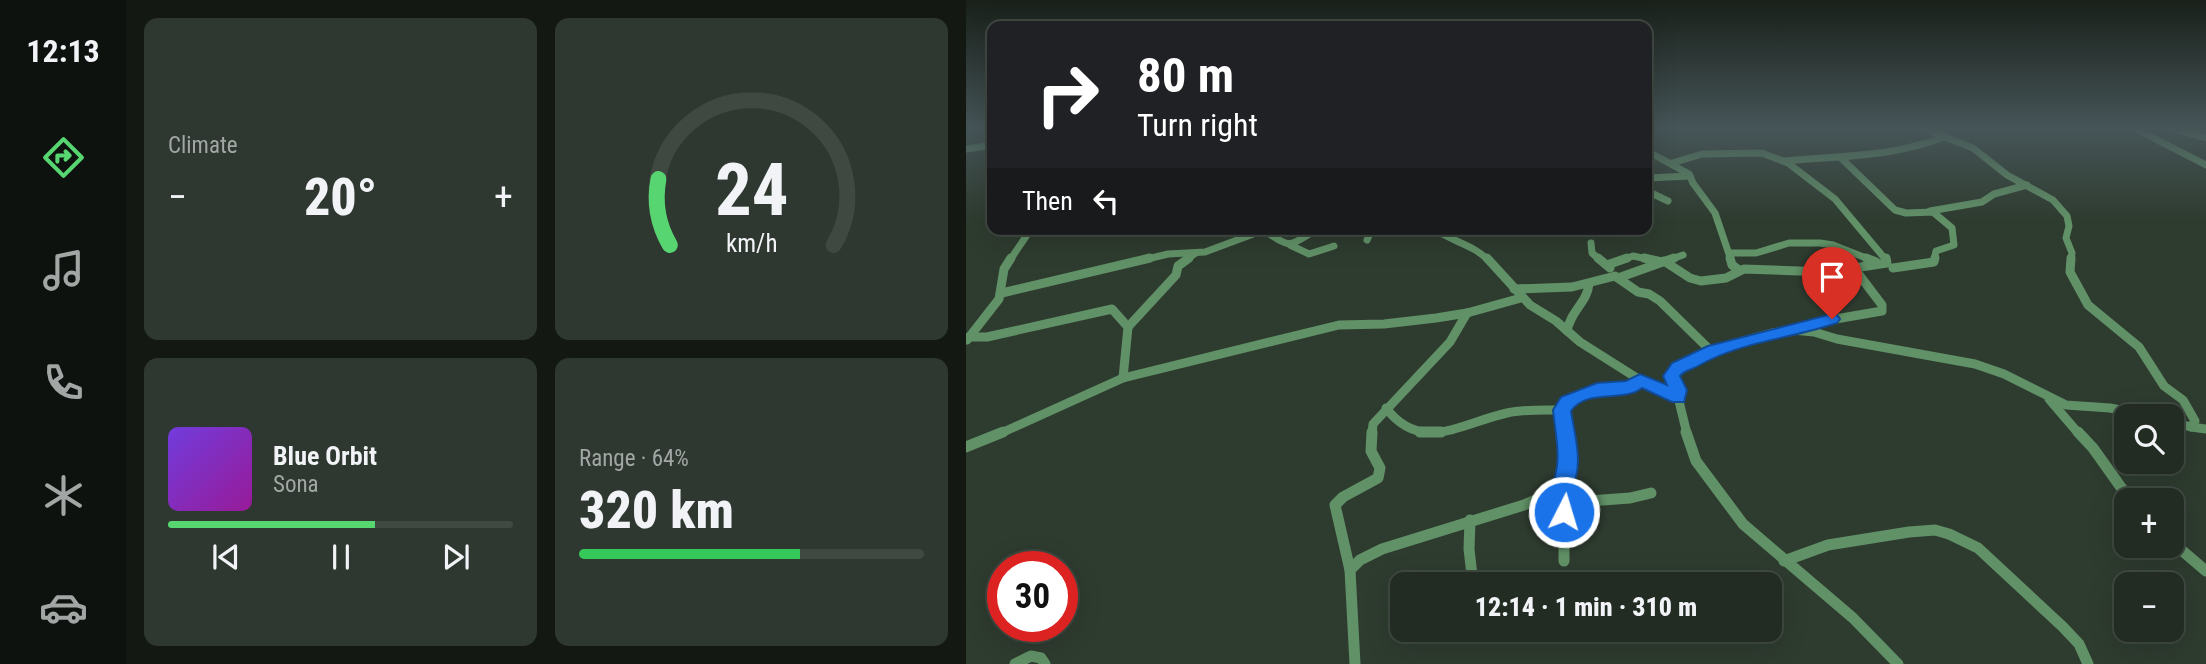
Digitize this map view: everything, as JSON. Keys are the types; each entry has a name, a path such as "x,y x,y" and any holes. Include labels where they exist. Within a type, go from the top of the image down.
{"street":[{"path":"1664,159 1686,171 1693,186 1712,208 1732,265 1739,270"},
{"path":"1672,163 1681,159"},
{"path":"1607,265 1633,256 1663,262 1690,278 1701,281 1726,278 1739,270 1828,272 1887,263 1886,257 1843,205 1779,159"},
{"path":"1784,161 1796,159"},
{"path":"1842,159 1892,208 1906,213 1982,202 1994,194 2028,185"},
{"path":"1988,159 2009,176 2053,198 2069,221 2066,238 2071,253 2069,267 2088,305 2139,347 2164,386 2189,407 2195,421 2191,427"},
{"path":"1652,178 1690,176"},
{"path":"1652,193 1668,201"},
{"path":"1893,268 1931,263 1934,260 1934,252 1954,245 1951,225 1936,214 1925,211"},
{"path":"968,339 1002,293 1004,269 1027,235"},
{"path":"1002,293 1168,254 1196,253 1250,235"},
{"path":"1271,235 1283,244 1309,254 1334,246"},
{"path":"1290,245 1308,235"},
{"path":"1367,240 1369,235"},
{"path":"1442,235 1481,252 1517,293 1567,331 1640,380 1678,397"},
{"path":"1591,243 1592,253 1607,265 1616,277 1638,292 1655,297 1699,342 1714,349"},
{"path":"1729,253 1756,253 1789,243 1820,243 1833,245 1881,264"},
{"path":"1123,378 1128,327 1176,275 1178,266 1196,253"},
{"path":"966,447 1029,422 1123,378 1339,325 1403,323 1467,313 1517,293 1572,288 1616,277 1682,255"},
{"path":"1854,268 1882,305 1882,311 1748,339 1714,349 1672,372 1679,390 1678,397 1690,449 1743,524 1853,618 1898,664"},
{"path":"1567,331 1570,316 1588,294 1589,284"},
{"path":"968,339 988,337 1106,309 1112,309 1128,327"},
{"path":"1355,664 1350,570 1341,541 1335,505 1343,497 1378,478 1380,468 1371,451 1373,424 1450,342 1467,313"},
{"path":"1803,329 1837,339 1975,364 2016,380 2049,399 2066,405 2114,409"},
{"path":"1350,570 1360,560 1382,549 1535,502 1560,490 1567,480 1569,462 1562,410 1568,401 1597,390 1630,387 1640,380"},
{"path":"2049,399 2055,409 2099,454 2122,488"},
{"path":"1386,408 1391,417 1409,430 1435,433 1474,425 1503,414 1562,410"},
{"path":"2184,425 2206,429"},
{"path":"1560,490 1564,561"},
{"path":"1562,503 1630,498 1651,493"},
{"path":"1470,520 1472,572"},
{"path":"1784,561 1828,545 1909,532 1935,530 1949,534 1978,548 2063,627 2079,644 2088,664"},
{"path":"2184,552 2206,571"},
{"path":"1015,664 1031,656 1041,658 1045,664"}],"route":[{"path":"1564,512 1560,490 1567,480 1569,462 1562,410 1568,401 1597,390 1630,387 1640,380 1678,397 1679,390 1671,376 1678,367 1709,354 1714,349 1748,339 1803,329 1832,319"}]}
